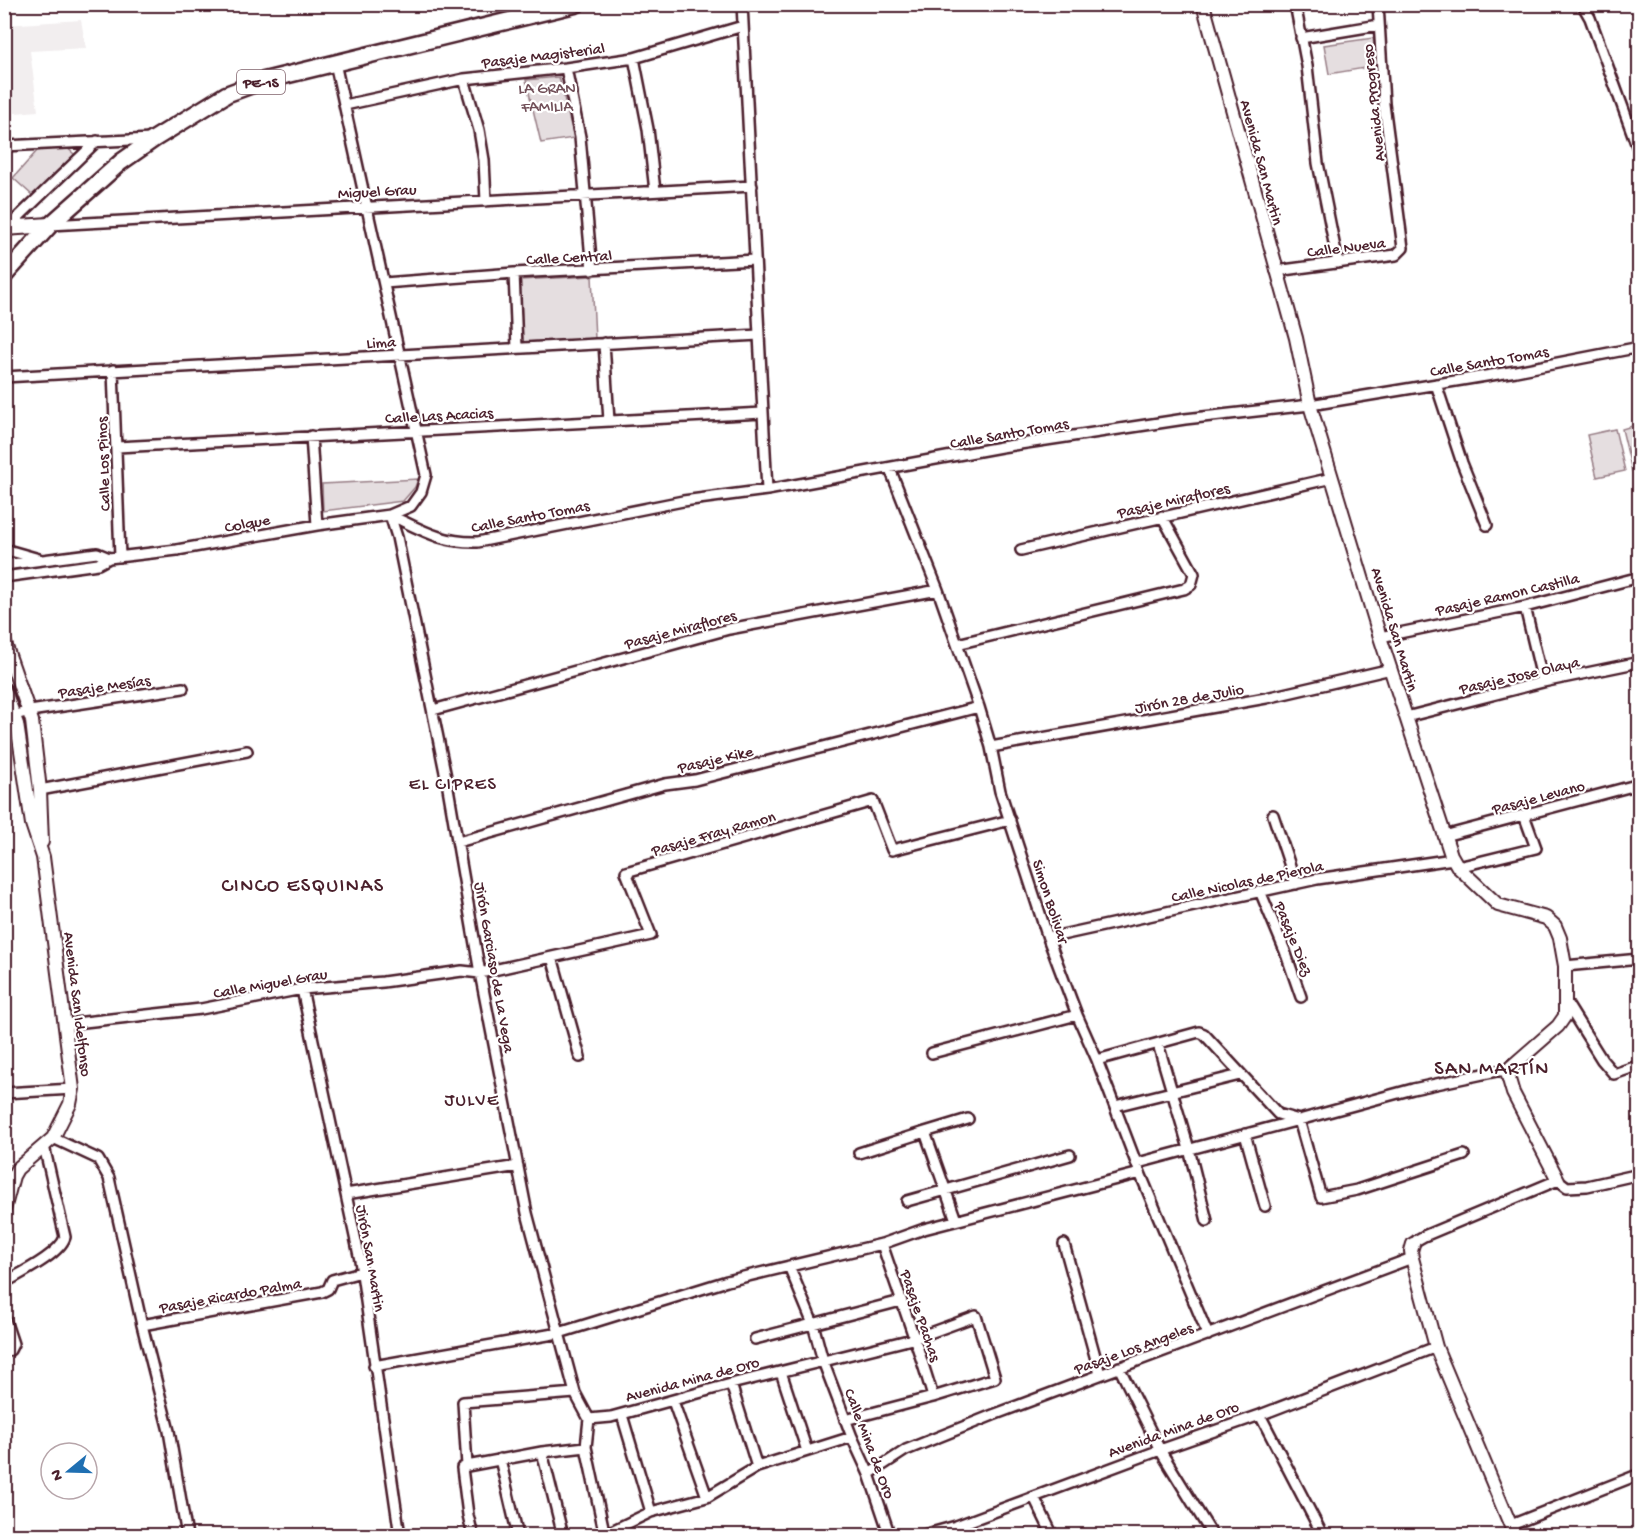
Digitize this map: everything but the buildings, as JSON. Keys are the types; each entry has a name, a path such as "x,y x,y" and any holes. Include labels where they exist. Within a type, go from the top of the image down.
{"highway":[{"name":"PE-1S","path":"4,276 50,225 121,162 227,94 262,81 577,4"}],"main road":[{"name":"Miguel Grau","path":"6,228 50,225"}],"street":[{"path":"742,4 767,490"},
{"name":"Avenida San Martin","path":"1203,4 1296,338 1310,405 1380,637 1444,836 1456,863 1498,905 1533,913 1546,918 1555,926 1560,938 1565,966 1567,1004"},
{"path":"1295,4 1307,66 1318,163 1338,263"},
{"name":"Avenida Progreso","path":"1378,4 1384,104 1396,184 1395,199"},
{"path":"1582,4 1590,18 1635,130 1640,154"},
{"path":"1301,38 1379,25"},
{"name":"Pasaje Magisterial","path":"345,105 464,79 634,58 743,26"},
{"path":"634,58 648,129 655,191"},
{"path":"335,63 426,475 421,492 411,506 390,515"},
{"path":"566,68 580,137 592,270"},
{"path":"464,79 479,130 484,160 486,201"},
{"path":"4,146 154,139"},
{"path":"6,228 97,141"},
{"path":"71,143 79,158"},
{"name":"Miguel Grau","path":"50,225 752,186"},
{"name":"Calle Nueva","path":"1276,271 1396,255 1403,248 1395,199"},
{"name":"Calle Central","path":"384,283 514,273 755,260"},
{"path":"514,273 517,348"},
{"name":"Lima","path":"4,377 759,335"},
{"path":"604,344 609,421"},
{"name":"Calle Santo Tomas","path":"390,515 436,538 464,543 478,542 682,501 767,490 1001,447 1185,419 1310,405 1640,347"},
{"name":"Calle Los Pinos","path":"113,370 120,557"},
{"path":"1436,384 1462,463 1487,525"},
{"name":"Calle Las Acacias","path":"117,447 763,413"},
{"path":"311,436 317,525"},
{"name":"Simon Bolivar","path":"890,469 938,590 979,707 991,747 1000,791 1048,938 1077,1015 1208,1335"},
{"name":"Pasaje Miraflores","path":"1022,550 1332,478"},
{"name":"Colque","path":"4,577 98,564 110,558 177,550 317,525 390,515"},
{"name":"Jirón Garciaso de La Vega","path":"390,515 397,537 433,710 480,973 527,1214 575,1393 589,1419"},
{"path":"957,644 1184,589 1191,585 1194,574 1162,516"},
{"name":"Colque","path":"4,549 44,560"},
{"name":"Colque","path":"4,565 97,553 110,558"},
{"name":"Pasaje Ramon Castilla","path":"1380,637 1525,607 1640,577"},
{"name":"Pasaje Miraflores","path":"433,710 729,629 938,590"},
{"path":"1525,607 1543,682"},
{"name":"Avenida San Idelfonso","path":"4,641 30,711 40,790 42,852 73,1089 70,1104 48,1142 17,1169 13,1176 4,1210"},
{"name":"Pasaje Jose Olaya","path":"1406,717 1543,682 1640,662"},
{"name":"Jirón 28 de Julio","path":"991,747 1266,698 1391,669"},
{"name":"Pasaje Mesías","path":"9,717 30,711 183,688"},
{"name":"Avenida San Idelfonso","path":"4,689 9,717 23,758 32,824 42,852"},
{"name":"Pasaje Kike","path":"458,842 665,784 695,780 979,707"},
{"path":"40,790 247,751"},
{"name":"Pasaje Levano","path":"1444,836 1640,784"},
{"name":"Pasaje Fray Ramon","path":"480,973 651,935 626,872 873,801 892,850 1010,820"},
{"path":"1273,815 1296,884"},
{"name":"Calle Nicolas de Pierola","path":"1048,938 1296,884 1456,863 1536,848 1524,815"},
{"name":"Pasaje Diez","path":"1260,891 1301,997"},
{"path":"552,957 580,1057"},
{"path":"1565,966 1640,959"},
{"name":"Calle Miguel Grau","path":"66,1024 201,1009 302,989 383,982 462,971 480,973"},
{"name":"Jirón San Martin","path":"302,989 361,1272 400,1536"},
{"path":"1567,1004 1602,1060 1614,1074 1640,1065"},
{"path":"1567,1004 1565,1016 1558,1026 1511,1067 1508,1076 1513,1093 1558,1180 1567,1187 1587,1186 1640,1174"},
{"path":"932,1053 1077,1015"},
{"path":"1097,1060 1199,1032 1204,1034 1278,1114 1299,1120"},
{"path":"1158,1044 1189,1149 1207,1221"},
{"path":"374,1366 559,1333 728,1281 882,1244 1139,1168 1189,1149 1413,1089 1497,1071 1510,1071"},
{"path":"1115,1106 1240,1074"},
{"path":"4,1094 73,1089"},
{"path":"860,1153 968,1119"},
{"path":"1299,1120 1321,1197 1357,1190 1464,1155"},
{"path":"925,1132 956,1221"},
{"path":"1245,1134 1265,1206"},
{"path":"4,1283 57,1250 64,1242 48,1142 91,1154 104,1166 109,1178 142,1325 169,1431 186,1536"},
{"path":"907,1201 1070,1155"},
{"path":"346,1194 518,1166"},
{"path":"1558,1180 1417,1239 1413,1244 1412,1258 1436,1347 1513,1530 1640,1474"},
{"name":"Pasaje Pachas","path":"882,1244 916,1338 933,1397"},
{"path":"1064,1244 1100,1374"},
{"name":"Pasaje Los Angeles","path":"869,1474 906,1450 1100,1374 1412,1258"},
{"name":"Calle Mina de Oro","path":"789,1266 813,1324 845,1420 869,1474 890,1536"},
{"name":"Pasaje Ricardo Palma","path":"142,1325 322,1292 328,1289 332,1280 361,1272"},
{"path":"755,1339 901,1301"},
{"name":"Avenida Mina de Oro","path":"589,1419 597,1420 622,1415 731,1384 916,1338 976,1316 995,1378 933,1397"},
{"path":"4,1317 13,1344 10,1350 4,1353"},
{"name":"Avenida Mina de Oro","path":"920,1536 956,1526 1260,1415 1436,1347"},
{"path":"1119,1367 1160,1450 1213,1536"},
{"path":"781,1372 807,1451"},
{"path":"731,1384 757,1467"},
{"path":"467,1466 463,1402 575,1393"},
{"path":"845,1420 933,1397"},
{"path":"673,1401 707,1497"},
{"path":"622,1415 651,1512"},
{"path":"1260,1415 1323,1536"},
{"path":"589,1419 586,1447 604,1535 651,1512 707,1497 757,1467 852,1437"},
{"path":"473,1536 462,1468 500,1459 586,1447"},
{"path":"542,1452 563,1536"},
{"path":"500,1459 518,1536"},
{"path":"1034,1497 1053,1536"}],"shaded area":[{"path":"81,20 86,48 30,51 38,111 5,114 5,25"}],"green space":[{"path":"1373,38 1377,66 1329,74 1324,45"},
{"name":"LA GRAN FAMILIA","path":"559,77 574,138 541,143 526,80"},
{"path":"66,147 74,154 70,165 32,195 13,178 37,151"},
{"path":"592,276 595,339 523,342 520,280"},
{"path":"1639,424 1639,469 1632,471 1622,429"},
{"path":"1615,429 1625,471 1597,477 1587,435"},
{"path":"418,479 415,487 403,501 323,511 322,484"}],"district":[{"name":"EL CIPRES","path":"453,783"},
{"name":"CINCO ESQUINAS","path":"303,884"},
{"name":"SAN MARTÍN","path":"1492,1067"},
{"name":"JULVE","path":"472,1099"}]}
